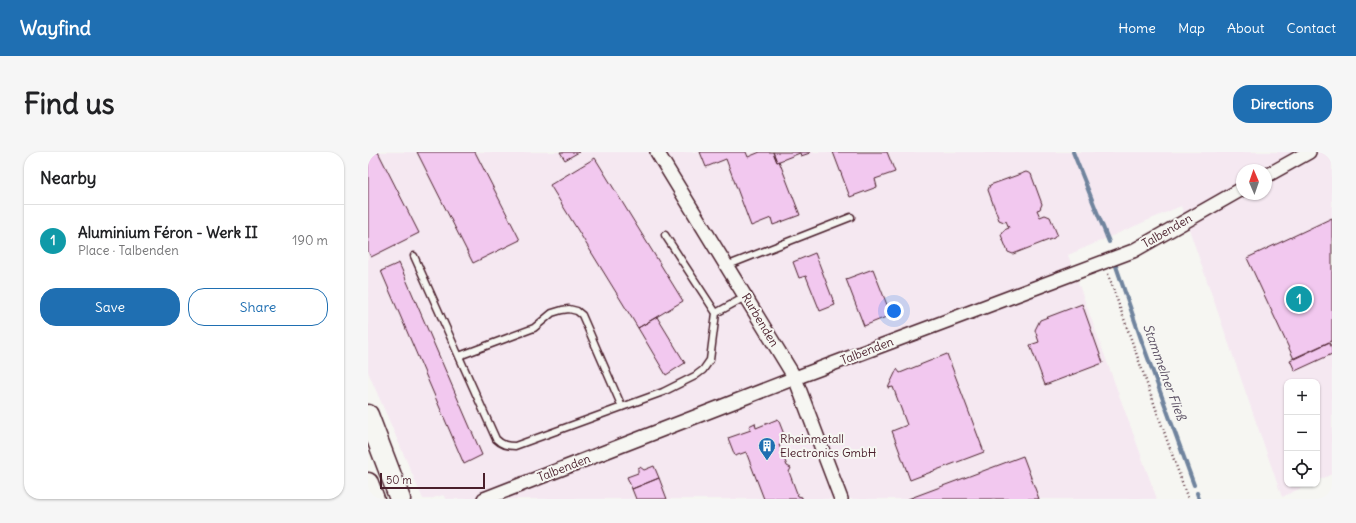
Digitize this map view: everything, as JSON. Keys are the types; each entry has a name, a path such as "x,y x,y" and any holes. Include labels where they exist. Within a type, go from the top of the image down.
{"main road":[{"path":"368,415 400,499"},
{"path":"368,483 374,499"}],"street":[{"name":"Rurbenden","path":"657,152 795,378 842,499"},
{"path":"1272,173 1309,152"},
{"name":"Talbenden","path":"484,499 795,378 1133,251 1236,192"}],"lane":[{"path":"726,266 851,217"},
{"path":"414,256 496,439 501,444 515,446 663,392 695,376 703,370 710,360 716,313 665,235"},
{"path":"716,313 745,297"},
{"path":"459,356 534,328 552,313 569,309 577,311 582,316 622,407"}],"path":[{"path":"1104,262 1188,499"}],"shaded area":[{"path":"368,152 1332,152 1332,474 1320,480 1320,379 1284,379 1284,487 1304,487 1282,497 1181,206 1068,255 1157,499 446,499 443,495 430,499 423,499 368,372"}],"building":[{"path":"368,152 378,152 419,233 371,257 368,251"},
{"path":"417,152 475,152 520,240 473,263"},
{"path":"560,152 579,152 565,160"},
{"path":"700,152 746,152 748,157 760,152 773,152 777,162 779,161 800,215 773,225 771,218 751,226 726,159 706,167"},
{"path":"773,152 810,153 801,156 800,153 777,162"},
{"path":"833,152 887,152 895,172 875,179 877,187 850,197"},
{"path":"595,158 683,301 638,328 550,185"},
{"path":"1026,172 1031,174 1042,204 1040,209 1037,210 1040,217 1045,215 1050,217 1057,234 1054,238 1013,254 1008,252 1001,235 1004,230 1009,228 1006,221 1004,222 999,220 988,190 990,185"},
{"path":"1332,218 1332,341 1294,359 1247,258"},
{"path":"815,253 835,305 820,311 806,276 799,278 793,262"},
{"path":"399,263 482,455 464,464 381,271"},
{"path":"873,269 891,315 864,326 846,279"},
{"path":"1082,304 1103,363 1045,385 1030,345 1039,342 1035,330 1040,320"},
{"path":"657,317 685,363 666,375 638,328"},
{"path":"1329,342 1332,348 1332,354 1295,371 1290,360"},
{"path":"947,354 984,452 910,480 892,431 907,425 893,387 888,388 897,369 900,373"},
{"name":"Rheinmetall Electronics GmbH","path":"778,419 787,442 779,445 787,466 791,468 789,472 798,496 802,497 802,499 764,499 746,452 735,456 728,438 751,430 749,426 755,423 756,428"},
{"path":"1023,456 1039,499 908,499"},
{"path":"654,466 659,478 632,489 627,477 638,473 638,468 640,467 644,470"},
{"path":"659,478 667,499 636,499 632,489"}],"waterway":[{"name":"Stammelner Fließ","path":"1073,152 1109,242"},
{"name":"Stammelner Fließ","path":"1116,266 1194,485"},
{"name":"Stammelner Fließ","path":"1197,493 1199,499"}],"place":[{"name":"Aluminium Féron - Werk II","path":"1299,299"},
{"name":"Rheinmetall Electronics GmbH","path":"767,461"}]}
